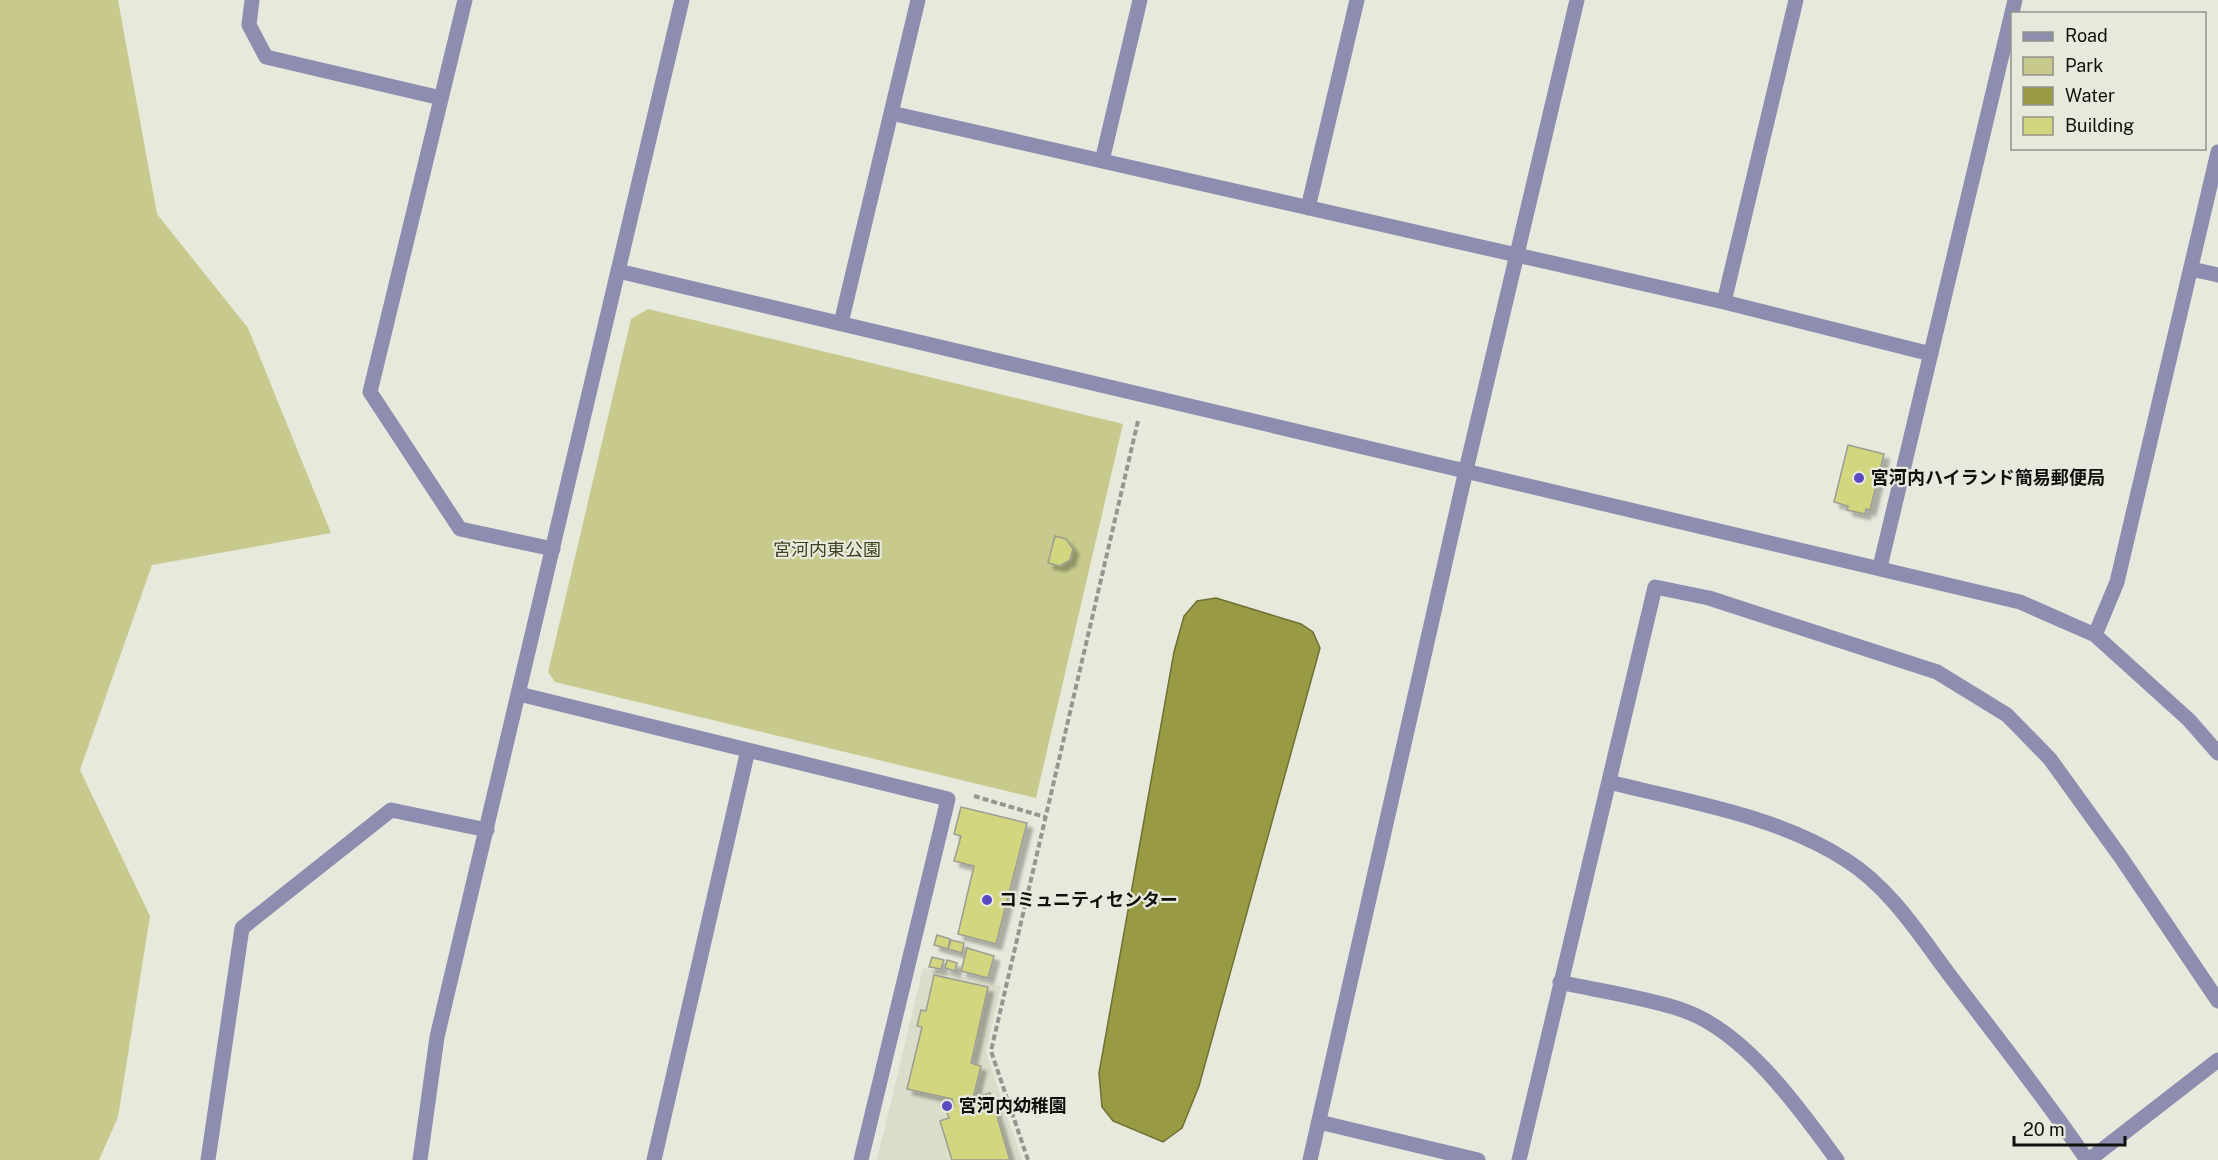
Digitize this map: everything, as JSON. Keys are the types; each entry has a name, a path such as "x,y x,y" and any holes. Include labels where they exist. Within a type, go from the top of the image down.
{"street":[{"path":"252,0 249,25 266,57 441,98"},
{"path":"465,0 370,392 460,529 553,549"},
{"path":"420,1160 437,1037 682,0"},
{"path":"841,323 918,0"},
{"path":"1102,161 1140,0"},
{"path":"1308,208 1357,0"},
{"path":"1310,1160 1466,470 1577,0"},
{"path":"1724,302 1796,0"},
{"path":"1880,567 2011,17"},
{"path":"891,113 1724,302 1931,354"},
{"path":"2095,635 2116,582 2218,153"},
{"path":"2191,269 2218,275"},
{"path":"618,271 1880,567 2020,602 2095,635 2189,720 2218,753"},
{"path":"1519,1160 1655,587 1709,598 1937,672 2007,715 2050,759 2120,856 2218,1001"},
{"path":"519,694 948,799 861,1160"},
{"path":"654,1160 748,750"},
{"path":"1609,782 1757,820 1800,835 1847,860 1887,893 2088,1160 2218,1060"},
{"path":"208,1160 242,928 391,810 487,830"},
{"path":"1560,982 1686,1011 1735,1040 1767,1072 1806,1117 1837,1160"},
{"path":"1319,1122 1478,1160"}],"path":[{"path":"1028,1160 990,1051 1145,394"},
{"path":"948,799 965,794 1045,817"}],"shaded area":[{"name":"宮河内幼稚園","path":"923,968 1001,986 986,1052 1022,1160 877,1160"}],"green space":[{"path":"0,0 118,0 157,214 248,328 331,533 152,565 80,770 150,916 118,1117 99,1160 0,1160"},
{"name":"宮河内東公園","path":"648,309 1123,424 1036,798 555,682 548,672 631,319"}],"water":[{"path":"1216,598 1301,624 1313,632 1320,648 1199,1086 1182,1128 1163,1142 1113,1121 1102,1107 1099,1073 1174,652 1184,616 1197,601"}],"building":[{"name":"宮河内ハイランド簡易郵便局","path":"1848,445 1884,454 1870,510 1866,509 1865,514 1847,510 1848,506 1834,502"},
{"path":"1055,536 1066,539 1073,549 1070,560 1060,566 1048,563"},
{"name":"コミュニティセンター","path":"961,807 1027,823 996,944 958,934 974,866 954,861 961,836 954,834"},
{"path":"937,935 950,939 948,949 934,945"},
{"path":"951,940 964,943 962,953 948,949"},
{"path":"967,948 994,956 988,978 961,971"},
{"path":"932,957 944,960 941,969 929,967"},
{"path":"947,960 957,963 955,971 945,968"},
{"path":"934,975 988,987 971,1063 981,1066 973,1098 990,1093 1010,1160 952,1160 940,1121 949,1118 946,1109 954,1106 952,1099 907,1089 922,1027 917,1026 921,1010 926,1011"}],"place":[{"name":"宮河内ハイランド簡易郵便局","path":"1859,478"},
{"name":"コミュニティセンター","path":"987,900"},
{"name":"宮河内幼稚園","path":"947,1106"}]}
